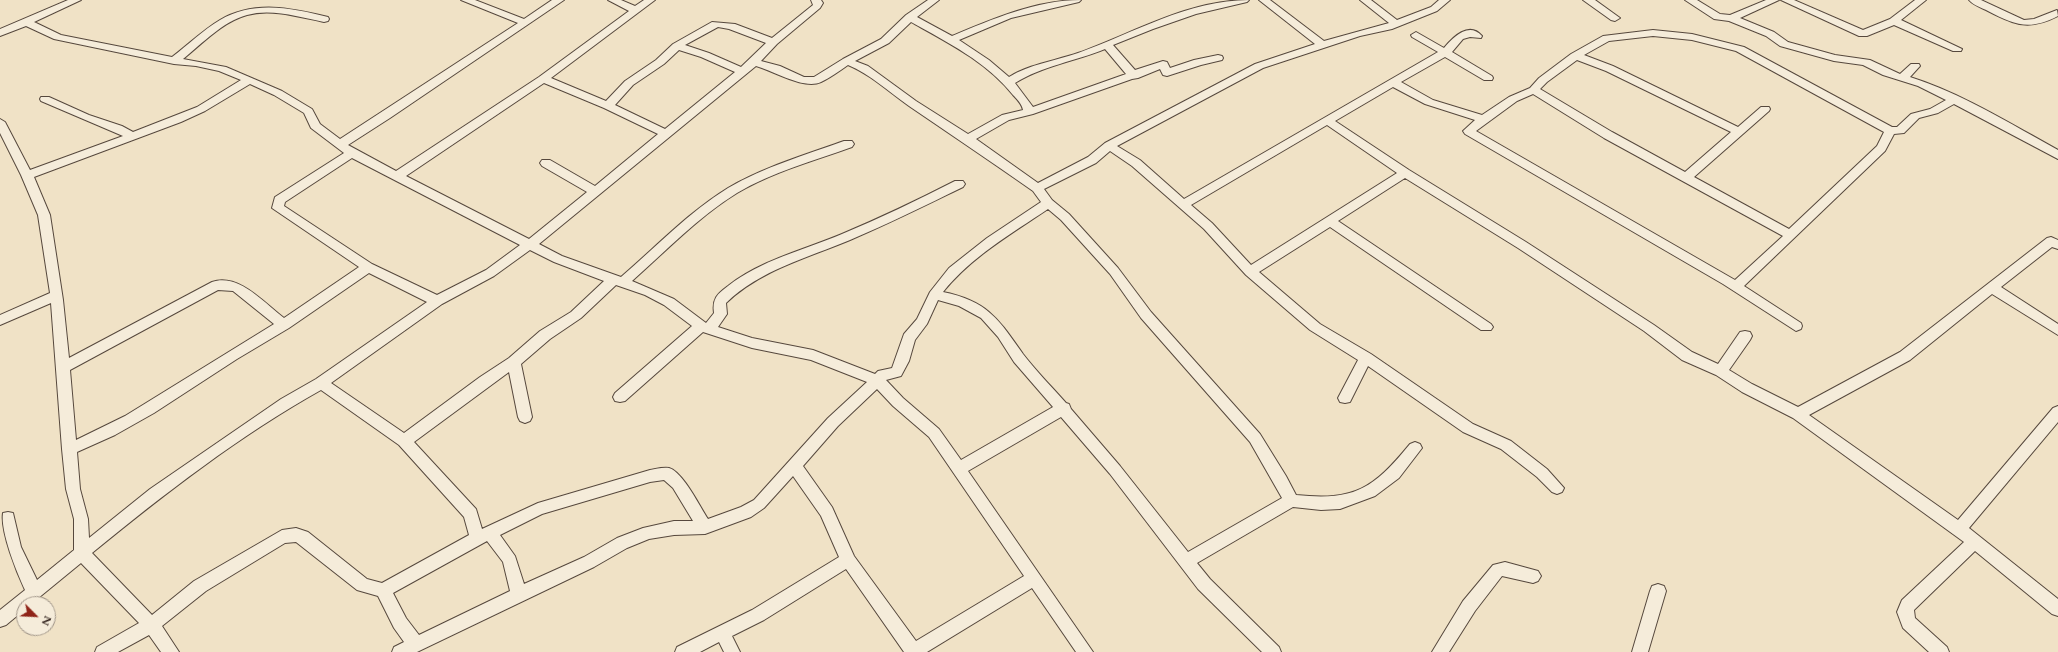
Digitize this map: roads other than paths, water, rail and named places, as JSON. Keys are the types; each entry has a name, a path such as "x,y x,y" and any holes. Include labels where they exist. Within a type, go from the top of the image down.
{"street":[{"path":"0,33 76,0"},
{"path":"466,0 524,22"},
{"path":"339,145 386,116 524,22 559,0"},
{"path":"613,0 636,10"},
{"path":"397,176 543,79 650,0"},
{"path":"0,620 154,493 286,403 321,383 437,301 490,273 514,254 529,245 741,71 754,62 773,42 817,6 818,3 816,0"},
{"path":"754,62 807,81 817,80 847,61 885,41 910,17 934,0"},
{"path":"951,40 1008,16 1061,2 1076,0"},
{"path":"1008,83 1025,72 1082,55 1150,26 1172,21 1193,12 1244,0"},
{"path":"1264,0 1324,46"},
{"path":"1365,0 1395,23"},
{"path":"1038,188 1092,160 1109,146 1259,66 1275,59 1324,46 1357,34 1375,31 1434,9 1445,0"},
{"path":"1588,0 1615,18"},
{"path":"1690,0 1718,17 1731,18 1770,34 1784,44 1834,58 1866,62 1887,73 1903,77 2000,122 2058,155"},
{"path":"1731,18 1774,0"},
{"path":"1786,0 1863,34 1894,21 1921,0"},
{"path":"1974,0 2011,18 2028,23 2048,18 2057,13"},
{"path":"174,61 222,24 250,12 262,10 324,19"},
{"path":"910,17 951,40 987,63 1029,105 1029,112"},
{"path":"1894,21 1957,49"},
{"path":"26,22 58,37 174,61 209,66 249,80 278,93 309,114 315,126 339,145 352,153 558,259 601,273 618,282 649,292 669,302 705,327 752,344 813,355 878,381 898,402 934,433 960,468 1085,652"},
{"path":"608,106 629,83 660,62 677,46 703,30 719,24 773,42"},
{"path":"1182,205 1447,51 1459,37 1470,33 1477,36"},
{"path":"1796,326 1736,287 1469,131 1483,119 1513,99 1534,90 1543,80 1575,56 1607,38 1634,34 1653,33 1692,37 1740,49 1890,131 1900,130 1915,116 1934,111 1953,100"},
{"path":"1416,35 1488,78"},
{"path":"1107,45 1134,76"},
{"path":"677,46 704,55 741,71"},
{"path":"1575,56 1593,61 1678,102 1726,123 1739,132"},
{"path":"968,139 1006,117 1029,112 1134,76 1163,64 1166,73 1198,62 1218,58"},
{"path":"847,61 864,68 912,103 968,139 1038,188 1048,203 1065,217 1114,271 1146,315 1255,438 1281,480 1291,501"},
{"path":"1903,77 1915,66"},
{"path":"543,79 608,106 666,134"},
{"path":"28,175 134,137 195,112 249,80"},
{"path":"1392,82 1429,102 1483,119"},
{"path":"1534,90 1608,135 1789,234"},
{"path":"45,99 118,128 134,137"},
{"path":"1687,177 1765,109"},
{"path":"1327,120 1405,173 1522,245 1649,328 1687,356 1721,371 1747,388 1798,414 1959,529 2058,609"},
{"path":"0,122 28,175 44,215 56,295 72,489 80,519 82,553 151,625 171,652"},
{"path":"1736,287 1768,255 1782,244 1789,234 1881,148 1890,131"},
{"path":"404,441 485,381 514,362 545,335 576,315 732,191 759,178 848,144"},
{"path":"1109,146 1136,163 1182,205 1208,226 1250,272 1315,327 1366,358 1468,428 1506,445 1542,473 1557,488"},
{"path":"352,153 279,200 277,206 368,267 437,301"},
{"path":"546,163 595,191"},
{"path":"1250,272 1331,222 1405,173"},
{"path":"620,397 721,314 719,305 721,300 740,283 758,272 847,237 959,184"},
{"path":"400,652 415,643 648,533 674,528 705,527 746,512 759,504 833,422 883,375 896,372 902,361 909,338 922,321 934,295 953,271 991,241 1048,203"},
{"path":"1331,222 1486,327"},
{"path":"1798,414 1905,356 2051,241 2058,245"},
{"path":"69,449 90,442 118,427 230,356 284,325 368,267"},
{"path":"62,368 216,285 229,285 236,287 284,325"},
{"path":"1992,288 2058,330"},
{"path":"0,320 56,295"},
{"path":"934,295 953,298 967,303 986,315 1007,338 1019,358 1064,408 1116,470 1204,584 1273,652"},
{"path":"1721,371 1745,336"},
{"path":"1345,398 1366,358"},
{"path":"514,362 525,417"},
{"path":"321,383 404,441 471,514 483,535 504,549 514,566 518,594"},
{"path":"960,468 1064,408"},
{"path":"1959,529 2058,412"},
{"path":"1186,561 1291,501 1336,504 1370,492 1394,474 1415,448"},
{"path":"794,465 827,512 848,560 914,651 1034,578"},
{"path":"103,652 151,625 200,586 282,537 290,535 303,537 363,585 384,590 483,535 538,509 650,476 666,474 678,484 705,527"},
{"path":"8,518 13,547 34,591"},
{"path":"1941,652 1909,623 1905,612 1908,605 1975,542"},
{"path":"683,652 723,634 758,615 848,560"},
{"path":"1440,652 1469,606 1498,570 1505,569 1533,576"},
{"path":"384,590 400,623 415,643"},
{"path":"1640,652 1658,591"},
{"path":"723,634 732,652"}]}
